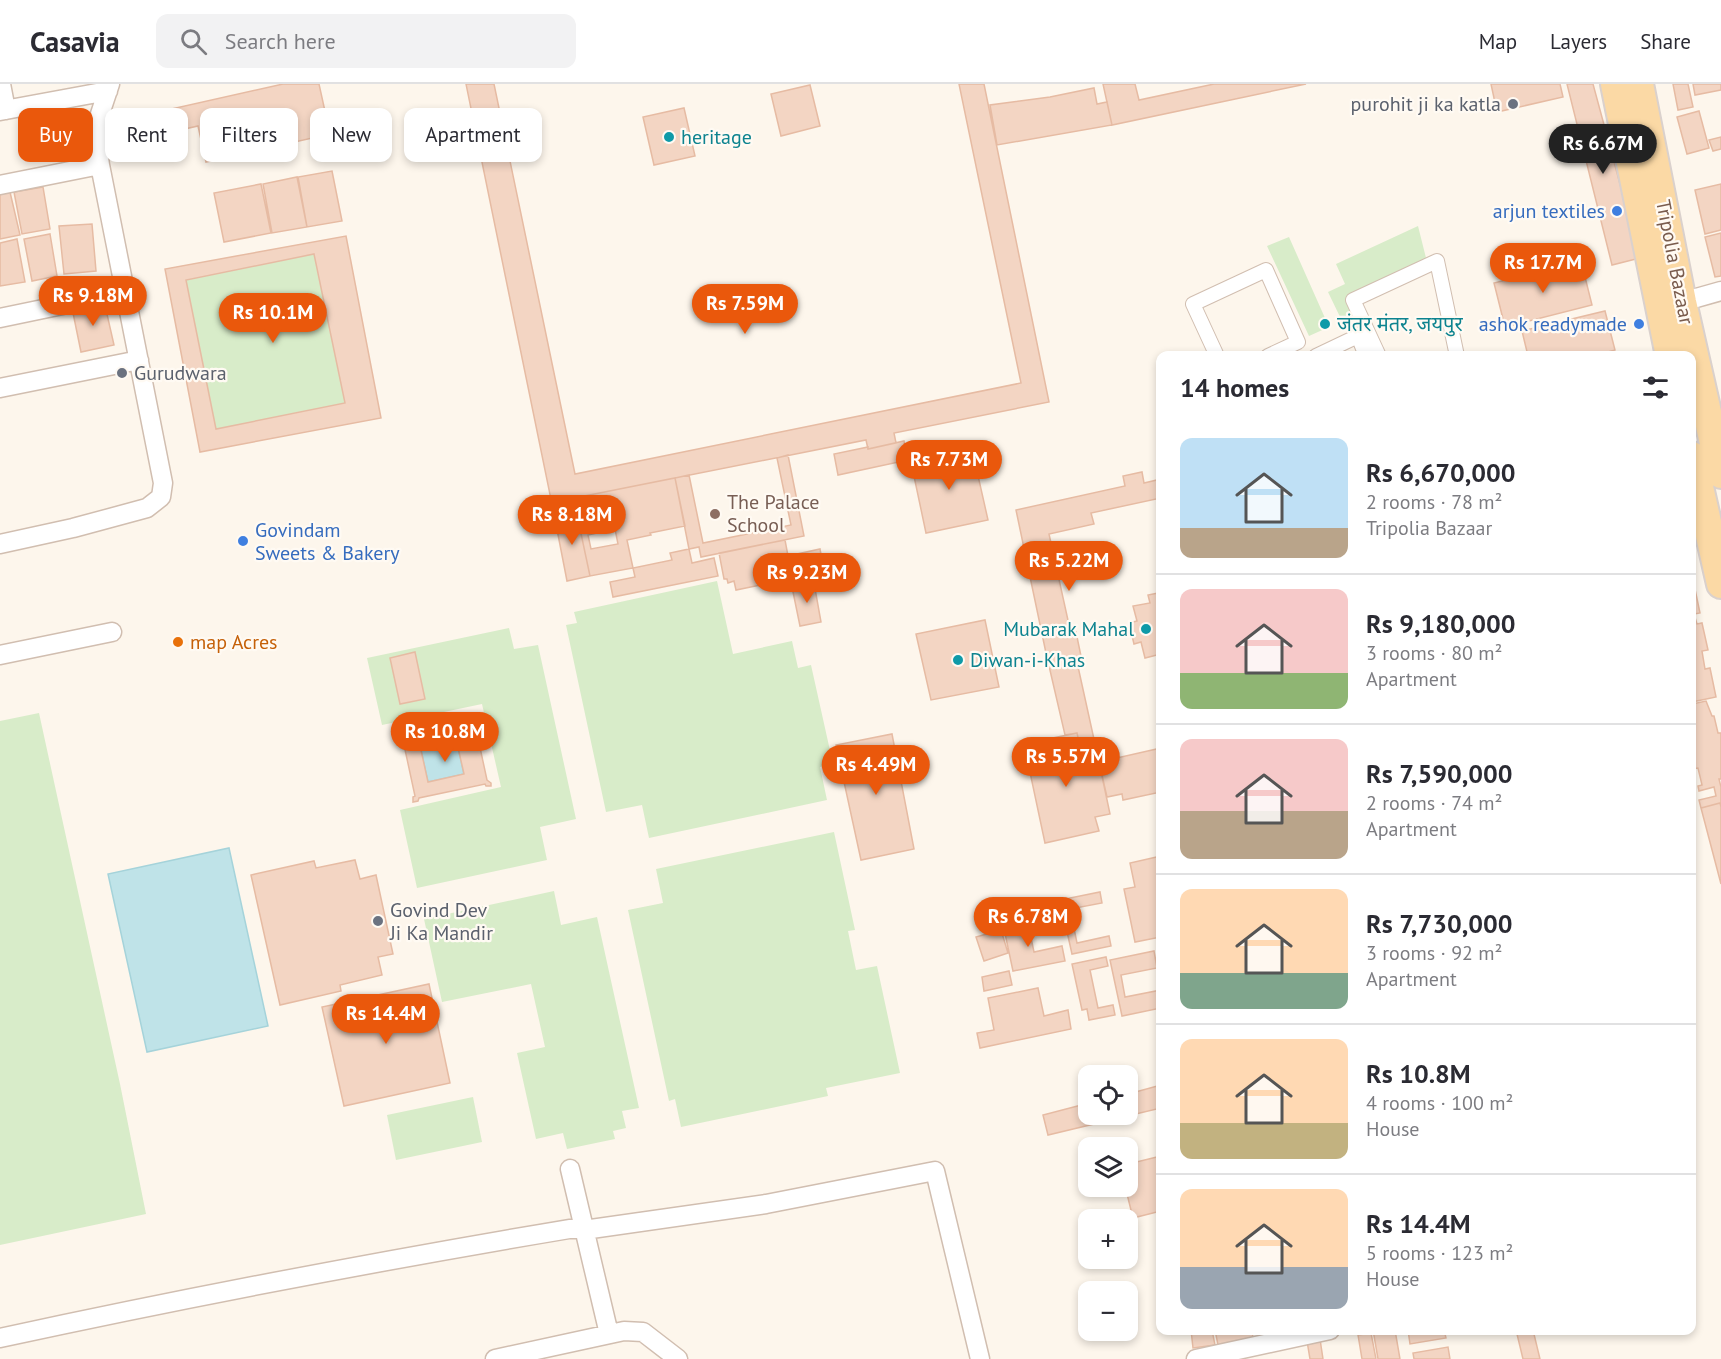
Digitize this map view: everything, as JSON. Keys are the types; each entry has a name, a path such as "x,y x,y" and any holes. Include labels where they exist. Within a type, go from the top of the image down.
{"main road":[{"name":"Tripolia Bazaar","path":"1615,84 1685,351"},
{"name":"Tripolia Bazaar","path":"1640,84 1671,305 1670,351"},
{"name":"Tripolia Bazaar","path":"1696,390 1721,474"},
{"path":"1696,474 1721,584"}],"street":[{"path":"1,84 3,111 109,87"},
{"path":"0,544 73,528 147,508 161,497 163,483 96,137 100,114 109,87"},
{"path":"0,185 100,165"},
{"path":"1377,351 1353,300 1437,261 1455,351"},
{"path":"1215,351 1193,304 1266,270 1298,342 1279,351"},
{"path":"1671,305 1721,291"},
{"path":"0,318 125,292"},
{"path":"1326,351 1358,336 1364,351"},
{"path":"0,388 139,360"},
{"path":"0,655 112,632"},
{"path":"570,1169 609,1334"},
{"path":"0,1338 415,1254 569,1229 661,1220 766,1204 935,1171 980,1359"},
{"path":"495,1359 624,1331 643,1332 678,1359"},
{"path":"1196,1359 1307,1335"}],"green space":[{"path":"1418,226 1426,258 1353,293 1362,312 1342,321 1328,292 1345,284 1336,264"},
{"path":"1289,237 1329,327 1309,336 1267,246"},
{"path":"314,254 345,403 216,429 186,280"},
{"path":"717,581 733,654 792,641 798,668 811,665 833,764 820,767 827,800 649,838 642,805 606,812 566,625 577,623 574,612"},
{"path":"509,628 514,649 538,645 576,819 540,827 547,860 417,888 400,810 501,787 482,704 382,725 367,658","holes":["415,652 425,699 400,704 390,658"]},
{"path":"39,713 146,1214 0,1245 0,721"},
{"path":"834,832 855,930 848,931 856,970 877,966 900,1073 826,1088 828,1096 681,1127 675,1099 669,1101 628,910 663,903 656,869"},
{"path":"554,891 561,925 597,917 639,1108 622,1111 626,1128 613,1131 615,1139 567,1149 563,1133 536,1139 517,1053 545,1047 531,984 442,1002 424,919"},
{"path":"473,1097 482,1142 396,1160 387,1115"}],"water":[{"path":"457,743 464,774 428,782 421,750"},
{"path":"229,848 268,1026 147,1052 108,874"}],"building":[{"path":"283,84 319,84 324,108 310,108 310,139 298,141 298,108 200,108 200,135 198,126 188,128 188,108 176,108"},
{"path":"466,84 494,84 499,108 471,108"},
{"path":"959,84 984,84 1049,402 894,433 896,443 868,449 866,440 569,499 572,511 554,514 482,162 510,162 575,474 1021,383"},
{"path":"1103,84 1135,84 1139,100 1214,84 1306,84 1112,125"},
{"name":"purohit ji ka katla","path":"1491,84 1560,84 1563,97 1497,112"},
{"path":"1567,84 1593,84 1640,258 1612,265"},
{"path":"1673,84 1688,84 1693,107 1678,110"},
{"path":"1693,84 1721,84 1721,90 1695,95"},
{"path":"810,85 820,126 781,136 771,94"},
{"path":"1094,88 1097,104 1107,102 1112,125 997,145 990,105"},
{"name":"heritage","path":"684,108 695,156 654,165 643,117"},
{"path":"1699,111 1709,148 1687,154 1677,117"},
{"path":"1721,137 1721,149 1713,151 1709,140"},
{"path":"332,171 342,221 307,227 298,177"},
{"path":"297,177 307,227 272,233 263,184"},
{"path":"261,184 271,233 224,242 214,193"},
{"path":"1721,184 1721,230 1705,234 1695,190"},
{"path":"43,187 50,229 22,234 14,192"},
{"path":"10,192 20,235 0,239 0,194"},
{"path":"92,224 96,271 64,274 59,226"},
{"path":"1721,233 1721,276 1715,277 1705,237"},
{"path":"50,234 57,276 32,281 24,239"},
{"path":"346,236 381,418 200,452 165,269","holes":["314,254 345,403 216,429 186,280"]},
{"path":"17,239 25,282 0,286 0,243"},
{"path":"1581,261 1592,305 1505,327 1494,283"},
{"path":"104,301 114,345 81,352 72,308"},
{"path":"1605,311 1615,350 1527,351 1522,331"},
{"path":"904,441 908,460 838,475 834,454"},
{"path":"972,449 988,520 926,533 911,462"},
{"path":"788,455 804,536 701,557 699,547 689,549 675,478 689,475 703,543 791,525 777,458"},
{"path":"1142,472 1144,483 1156,480 1156,499 1091,513 1094,524 1049,534 1071,634 1076,632 1082,661 1077,662 1099,762 1084,765 1077,733 1065,735 1016,510 1125,486 1123,476"},
{"path":"675,478 685,526 627,540 633,568 590,576 576,510 572,511 569,499","holes":["615,529 618,544 591,549 588,535"]},
{"path":"576,510 590,576 567,581 554,514"},
{"path":"785,540 788,556 820,549 826,581 792,587 790,579 736,590 734,581 728,583 727,579 724,579 719,553","holes":["785,559 787,569 768,573 765,563"]},
{"path":"689,549 692,563 714,558 718,576 613,597 610,582 635,577 633,568 672,560 670,553"},
{"path":"840,555 845,583 827,587 821,558"},
{"path":"814,583 821,622 800,626 792,587"},
{"name":"Mubarak Mahal","path":"1156,593 1156,655 1145,658 1141,642 1134,644 1129,623 1137,621 1133,606 1150,603 1148,595"},
{"path":"1696,594 1700,613 1696,614"},
{"name":"Diwan-i-Khas","path":"985,620 999,687 931,700 916,634"},
{"path":"1696,621 1697,624 1702,623 1708,650 1702,651 1705,669 1710,668 1716,697 1696,701"},
{"path":"415,652 425,699 400,704 390,658"},
{"path":"1706,701 1714,716 1718,733 1721,733 1721,779 1719,779 1721,807 1720,803 1701,808 1699,800 1716,796 1714,787 1699,791 1698,786 1702,785 1698,768 1696,768 1696,703"},
{"path":"474,723 479,726 476,729 487,780 491,786 485,784 419,798 418,801 413,802 415,796 404,745 401,745 400,740 406,741 472,727","holes":["457,743 464,774 428,782 421,750"]},
{"path":"1077,733 1084,765 1099,762 1110,814 1095,817 1099,831 1045,843 1024,744"},
{"path":"892,734 914,849 861,860 836,745"},
{"path":"1156,749 1156,793 1123,800 1122,794 1107,797 1099,762"},
{"path":"1720,803 1721,807 1721,884 1701,808"},
{"path":"1156,857 1156,938 1135,942 1124,889 1135,887 1130,863"},
{"path":"355,860 360,879 376,875 393,954 378,957 382,975 340,985 341,991 280,1005 251,875 314,861 316,868"},
{"path":"1100,892 1102,903 1070,909 1077,943 1109,936 1111,946 1072,954 1060,900"},
{"path":"1027,919 1034,952 1062,946 1065,961 1013,971 1003,924"},
{"path":"1001,930 1008,953 984,961 976,937"},
{"path":"1154,951 1156,968 1121,975 1125,997 1156,991 1156,1009 1122,1016 1110,960"},
{"path":"1106,957 1108,966 1090,970 1098,1008 1113,1005 1115,1015 1089,1020 1087,1009 1082,1010 1072,964"},
{"path":"1009,971 1012,985 984,991 982,977"},
{"path":"429,984 450,1083 344,1106 322,1007"},
{"path":"1038,988 1044,1016 1068,1010 1071,1029 980,1048 977,1033 994,1030 988,998"},
{"path":"1156,1086 1156,1109 1138,1113 1138,1091"},
{"path":"1078,1106 1078,1125 1090,1125 1048,1135 1043,1115"},
{"path":"1156,1157 1156,1212 1138,1217 1138,1209 1131,1209 1128,1197 1138,1197 1138,1162"},
{"path":"1192,1335 1213,1335 1215,1345 1193,1348"},
{"path":"1216,1335 1253,1335 1253,1339 1218,1345"},
{"path":"1358,1335 1371,1335 1376,1359 1362,1359"},
{"path":"1374,1335 1396,1335 1400,1359 1378,1359"},
{"path":"1409,1335 1445,1335 1446,1338 1410,1344"},
{"path":"1517,1335 1534,1335 1540,1359 1523,1359"},
{"path":"1320,1339 1323,1359 1310,1359 1307,1341"},
{"path":"1448,1347 1450,1359 1414,1359 1413,1353"}],"place":[{"name":"purohit ji ka katla","path":"1513,104"},
{"name":"heritage","path":"669,137"},
{"name":"arjun textiles","path":"1617,211"},
{"name":"जंतर मंतर, जयपुर","path":"1325,324"},
{"name":"ashok readymade","path":"1639,324"},
{"name":"Gurudwara","path":"122,373"},
{"name":"The Palace School","path":"715,514"},
{"name":"Govindam Sweets & Bakery","path":"243,541"},
{"name":"Mubarak Mahal","path":"1146,629"},
{"name":"map Acres","path":"178,642"},
{"name":"Diwan-i-Khas","path":"958,660"},
{"name":"Govind Dev Ji Ka Mandir","path":"378,921"}]}
